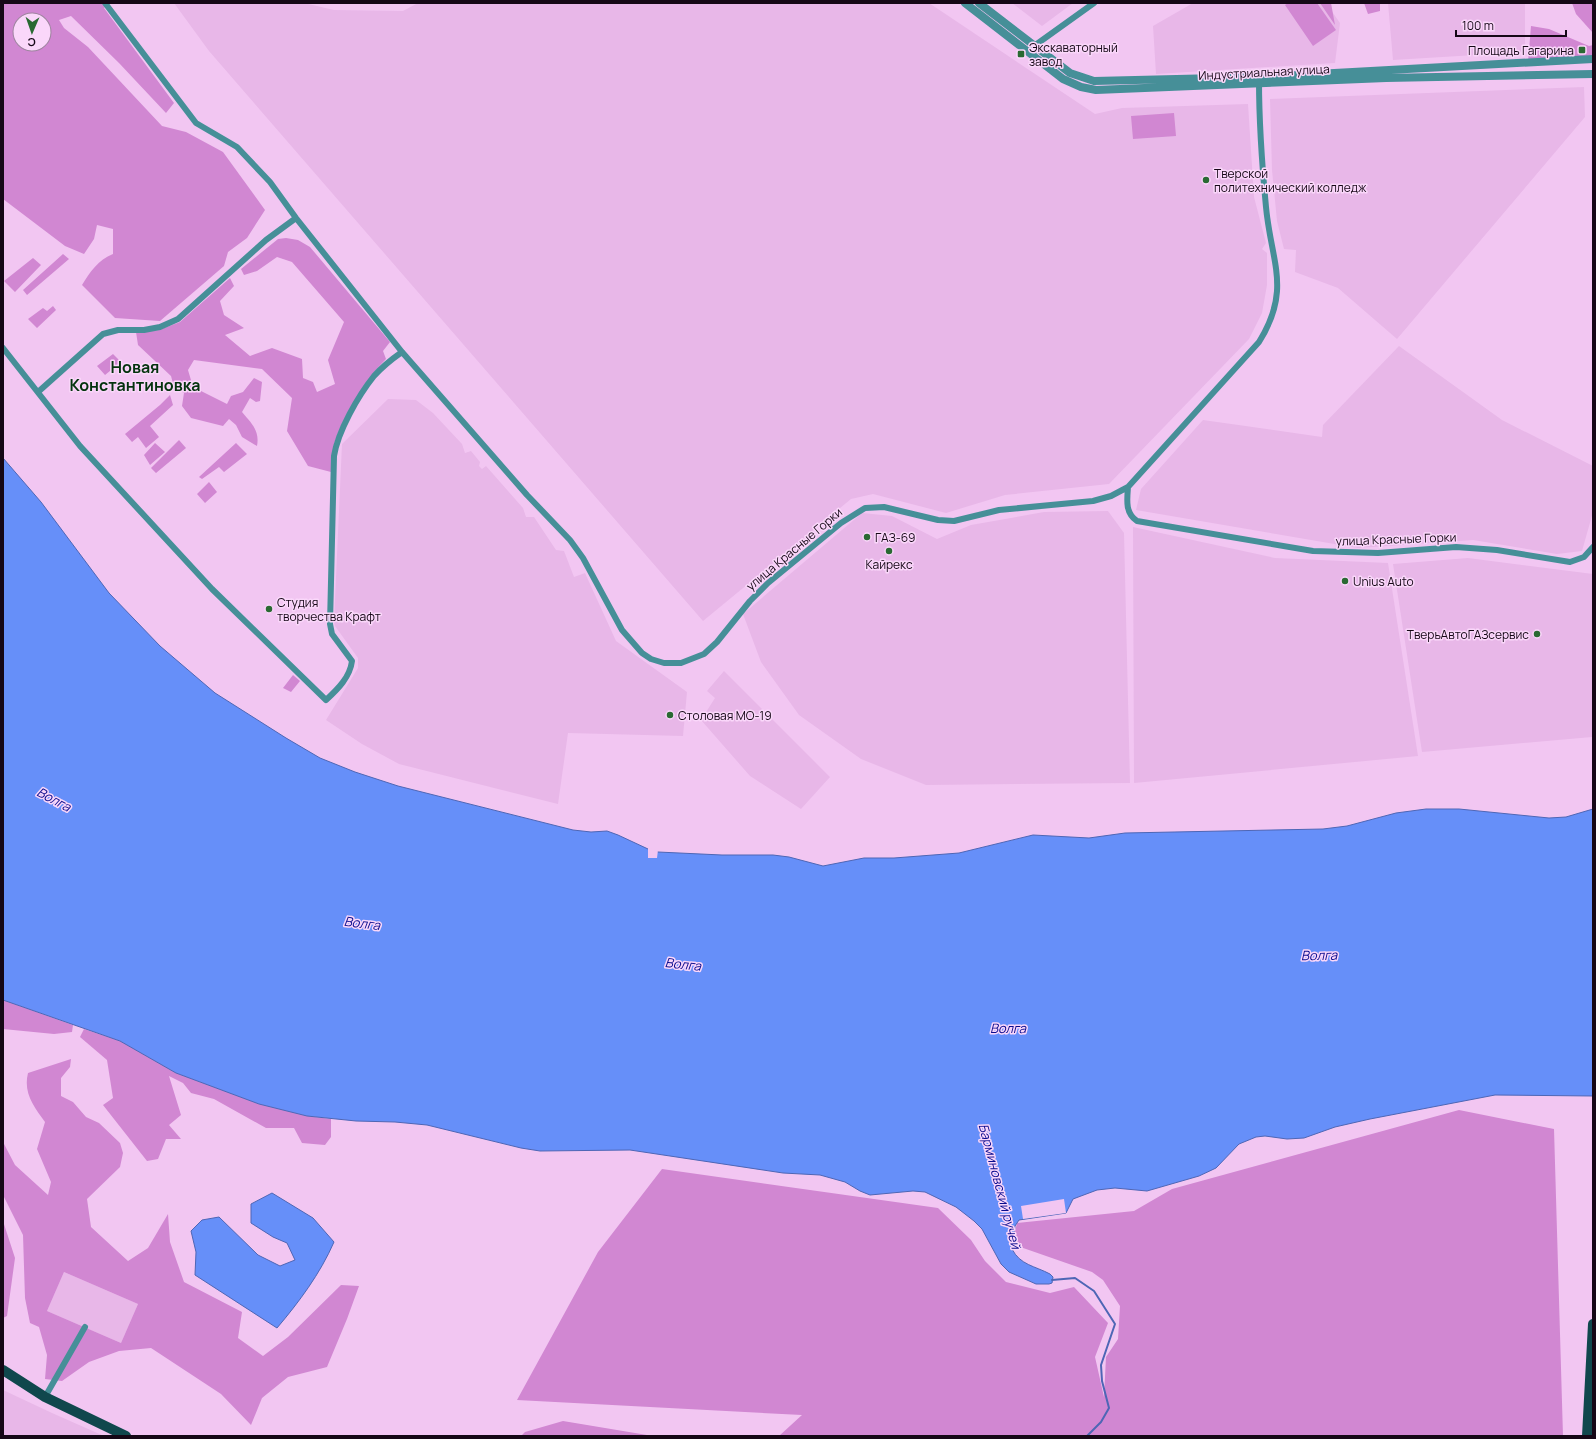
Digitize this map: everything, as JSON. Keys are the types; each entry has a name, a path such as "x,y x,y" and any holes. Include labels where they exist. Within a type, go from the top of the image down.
{"main road":[{"path":"1587,1436 1593,1324"},
{"path":"3,1370 46,1397 126,1436"}],"street":[{"name":"улица Красные Горки","path":"105,3 196,123 237,147 270,182 296,218 402,352 527,495 570,540 583,558 622,630 646,657 664,663 689,661 704,654 723,635 750,601 768,583 841,523 861,510 880,507 938,520 954,521 999,510 1093,501 1111,496 1128,487 1259,342 1272,318 1278,292 1278,279 1266,204 1259,81"},
{"name":"Индустриальная улица","path":"965,3 1070,73 1094,81 1259,81 1593,74"},
{"name":"Индустриальная улица","path":"979,3 1031,48"},
{"path":"1031,48 1094,3"},
{"name":"Индустриальная улица","path":"1259,81 1593,59"},
{"path":"38,392 103,334 118,330 144,330 160,327 178,319 266,240 296,218"},
{"path":"3,348 80,446 212,589 326,700 342,684 351,668 352,660 332,634 330,624 334,456 336,443 359,399 374,376 402,352"},
{"name":"улица Красные Горки","path":"1128,487 1127,508 1131,516 1137,521 1221,534 1294,549 1378,553 1472,548 1497,550 1570,562 1584,557 1593,547"},
{"path":"46,1397 85,1326"}],"shaded area":[{"path":"3,3 109,3 104,8 174,103 166,113 119,63 71,16 59,20 64,28 88,47 162,126 186,132 223,152 265,210 247,238 228,252 224,266 160,321 115,318 82,285 91,271 99,263 113,254 113,229 97,225 94,239 84,254 65,246 3,199"},
{"name":"Экскаваторный завод","path":"174,3 304,3 334,10 403,11 418,3 929,3 1095,114 1122,108 1248,104 1254,197 1266,243 1262,249 1267,253 1267,285 1262,313 1249,339 1109,484 1005,495 946,513 873,494 851,499 703,621 209,51"},
{"path":"1012,3 1073,3 1042,26"},
{"path":"1193,3 1326,3 1340,23 1335,63 1156,74 1153,26"},
{"path":"1288,3 1317,3 1336,30 1313,46 1285,5"},
{"path":"1320,3 1331,3 1335,25"},
{"path":"1364,3 1380,3 1380,11 1368,14"},
{"path":"1388,3 1525,3 1525,52 1393,60"},
{"path":"1572,3 1593,3 1593,33 1576,14"},
{"path":"1531,26 1549,29 1589,46 1593,45 1593,61 1528,62"},
{"path":"1584,87 1585,117 1397,339 1338,288 1295,272 1296,250 1284,249 1277,221 1272,170 1270,99"},
{"path":"1174,113 1176,136 1133,139 1131,116"},
{"path":"286,238 298,240 310,247 390,342 383,351 386,359 364,386 350,408 339,430 333,448 331,472 308,466 287,431 292,398 262,369 194,360 188,370 193,387 227,404 231,396 243,392 254,378 262,382 260,401 256,402 250,398 242,412 256,431 258,440 257,446 242,437 236,425 229,419 223,426 191,418 182,406 184,393 174,387 171,376 138,345 136,332 159,330 180,322 230,278 234,286 220,301 224,315 244,328 225,335 250,356 272,348 302,359 303,378 313,382 317,392 335,384 328,360 344,322 292,262 277,257 257,271 244,275 241,269 278,239"},
{"path":"63,254 69,259 27,295 23,290"},
{"path":"33,258 41,265 15,292 4,281"},
{"path":"53,306 56,310 37,328 28,319 43,308 47,311"},
{"path":"1399,346 1502,420 1593,466 1593,512 1582,551 1557,554 1473,540 1358,548 1136,510 1141,489 1203,420 1322,437 1323,425"},
{"path":"113,354 121,362 105,375 97,366"},
{"path":"170,395 173,405 150,426 159,437 146,448 138,437 132,442 125,434"},
{"path":"388,399 416,400 433,413 462,444 465,453 471,451 480,462 479,466 482,469 486,466 523,508 526,517 534,517 556,550 564,551 574,577 585,573 616,641 687,692 683,736 568,733 558,804 399,764 362,744 326,720 358,668 358,658 335,626 334,622 342,444"},
{"path":"179,440 186,448 156,473 151,468"},
{"path":"155,443 165,452 150,465 144,455"},
{"path":"236,443 247,454 224,472 219,467 202,479 199,477"},
{"path":"209,482 217,492 205,503 197,494"},
{"path":"1108,511 1124,533 1130,783 926,785 861,759 799,715 761,662 743,614 862,513 892,516 937,539 971,525 1044,512"},
{"path":"1133,527 1275,558 1388,563 1418,756 1134,783"},
{"path":"1468,558 1593,574 1592,737 1422,752 1393,564"},
{"path":"724,671 830,777 801,809 750,776 701,720 715,698 707,691"},
{"path":"293,675 300,681 291,692 283,688"},
{"path":"3,1000 73,1025 72,1032 54,1034 3,1029"},
{"path":"84,1029 120,1041 176,1073 259,1104 307,1116 331,1119 331,1137 325,1145 302,1143 294,1128 266,1128 214,1099 191,1093 183,1083 169,1076 181,1115 169,1125 181,1139 166,1139 158,1159 147,1161 103,1105 113,1098 107,1060 80,1037"},
{"path":"71,1059 70,1067 61,1078 61,1096 73,1102 86,1117 99,1123 120,1143 123,1153 120,1167 87,1199 91,1227 128,1261 148,1248 168,1214 170,1242 184,1282 242,1312 238,1338 263,1356 288,1337 341,1285 359,1286 327,1367 288,1377 262,1398 251,1425 221,1394 151,1348 119,1351 89,1362 62,1381 45,1379 47,1355 39,1327 30,1323 25,1298 23,1235 3,1195 3,1142 15,1165 48,1195 51,1182 37,1149 45,1122 30,1099 27,1087 28,1073","holes":["64,1272 138,1304 121,1343 47,1311"]},
{"path":"1459,1110 1554,1129 1563,1436 779,1436 802,1415 517,1400 598,1252 662,1169 938,1208 971,1240 985,1261 1006,1282 1050,1293 1074,1287 1108,1323 1095,1357 1104,1397 1106,1357 1118,1339 1120,1306 1103,1280 1092,1272 1012,1244 1017,1223 1134,1211 1172,1189"},
{"path":"3,1221 15,1258 7,1316 3,1318"},
{"path":"64,1272 138,1304 121,1343 47,1311"},
{"path":"3,1390 52,1413 104,1436 3,1436"},
{"path":"563,1421 653,1436 521,1436 525,1432"}],"water":[{"name":"Волга","path":"3,458 41,502 109,593 160,646 215,693 286,738 320,758 355,772 398,786 573,830 591,832 607,831 658,852 722,855 773,855 789,857 823,866 864,858 894,858 959,853 1033,835 1089,838 1125,833 1323,829 1347,826 1396,813 1426,809 1459,809 1549,818 1566,817 1593,809 1593,1096 1495,1095 1370,1119 1335,1127 1304,1138 1287,1139 1265,1136 1256,1137 1239,1144 1216,1168 1199,1176 1147,1191 1115,1188 1097,1190 1073,1199 1066,1213 1019,1220 1015,1226 1012,1249 1015,1254 1019,1259 1050,1274 1053,1277 1052,1283 1036,1284 1009,1272 1001,1264 982,1229 974,1221 956,1207 925,1192 913,1191 870,1195 845,1182 820,1175 783,1173 630,1150 540,1151 521,1148 427,1125 356,1121 307,1116 259,1104 176,1073 120,1041 3,1000"},
{"path":"272,1193 313,1218 334,1242 308,1287 277,1328 195,1275 196,1252 191,1231 202,1220 219,1217 258,1255 280,1266 295,1260 287,1243 273,1237 251,1223 251,1204"}],"pier":[{"path":"648,847 658,850 657,858 648,858"},
{"path":"1064,1199 1066,1213 1023,1219 1021,1206"}],"waterway":[{"name":"Барминовский ручей","path":"1052,1280 1075,1278 1094,1291 1115,1324 1101,1365 1102,1381 1109,1408 1101,1422 1087,1436"}],"place":[{"name":"Площадь Гагарина","path":"1582,50"},
{"name":"Экскаваторный завод","path":"1021,54"},
{"name":"Тверской политехнический колледж","path":"1206,180"},
{"name":"ГАЗ-69","path":"867,537"},
{"name":"Кайрекс","path":"889,551"},
{"name":"Unius Auto","path":"1345,581"},
{"name":"Студия творчества Крафт","path":"269,609"},
{"name":"ТверьАвтоГАЗсервис","path":"1537,634"},
{"name":"Столовая МО-19","path":"670,715"}],"district":[{"name":"Новая Константиновка","path":"135,376"}]}
